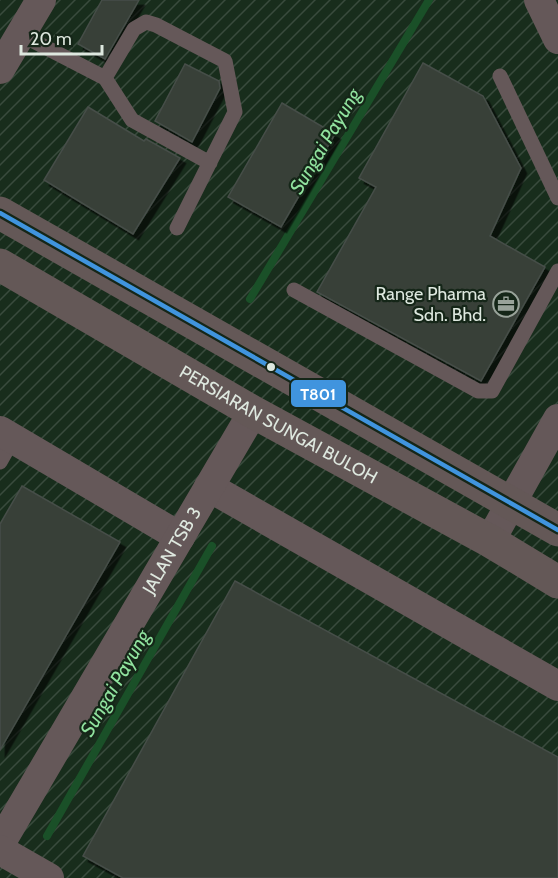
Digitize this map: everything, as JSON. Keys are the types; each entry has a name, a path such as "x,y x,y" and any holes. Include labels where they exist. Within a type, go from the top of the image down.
{"main road":[{"path":"0,213 558,530"},
{"name":"PERSIARAN SUNGAI BULOH","path":"0,265 253,412 490,541 558,582"}],"street":[{"path":"0,69 40,0"},
{"path":"539,0 558,39"},
{"name":"JALAN TSB 3","path":"0,844 253,412"},
{"path":"490,541 558,419"},
{"path":"4,444 180,537"},
{"path":"209,487 558,686"},
{"path":"0,850 49,878"}],"lane":[{"path":"105,78 134,29 146,22 156,25 225,62 235,112 177,228"},
{"path":"20,34 105,78 132,120 210,163"},
{"path":"500,76 558,198"},
{"path":"294,290 478,391 492,391 558,271"}],"shaded area":[{"path":"0,0 558,0 558,878 0,878"}],"building":[{"path":"102,0 139,0 105,59 78,44"},
{"path":"423,63 483,96 521,168 490,236 545,267 481,381 317,292 376,187 359,178"},
{"path":"185,64 219,81 220,88 192,142 155,121"},
{"path":"282,103 335,134 281,227 228,197"},
{"path":"88,107 144,141 146,139 180,158 133,234 44,180"},
{"path":"22,486 120,542 0,750 0,524"},
{"path":"235,581 558,757 558,878 123,878 83,856"}],"waterway":[{"name":"Sungai Payung","path":"250,299 429,0"},
{"name":"Sungai Payung","path":"47,836 212,546"}],"transit line":[{"name":"T801","path":"0,213 558,530"}],"place":[{"name":"Range Pharma Sdn. Bhd.","path":"506,304"}]}
